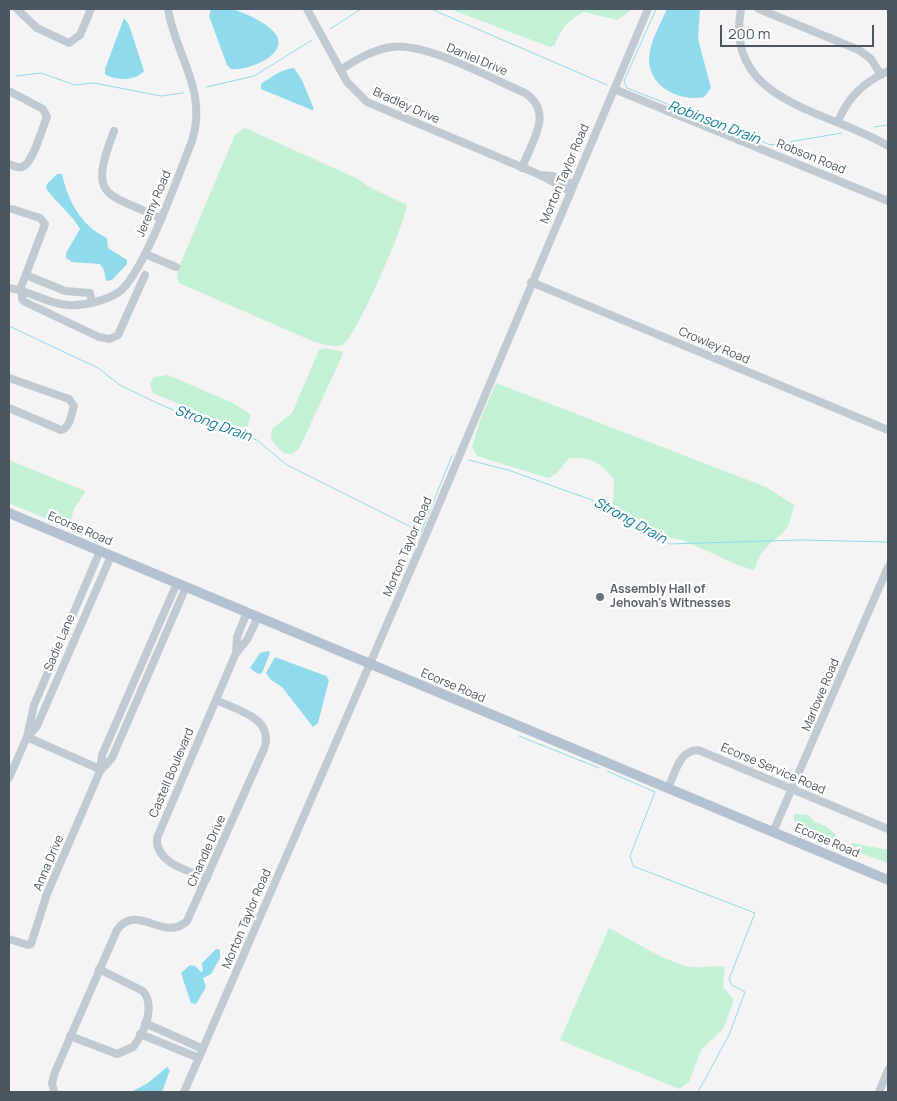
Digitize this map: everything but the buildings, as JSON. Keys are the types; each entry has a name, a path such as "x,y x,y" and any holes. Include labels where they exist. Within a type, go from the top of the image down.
{"main road":[{"name":"Ecorse Road","path":"9,513 888,880"}],"street":[{"path":"17,9 37,28 69,43 80,35 91,9"},
{"name":"Jeremy Road","path":"9,288 21,290 66,305 92,302 119,292 135,274 197,126 196,94 168,9"},
{"name":"Bradley Drive","path":"307,9 340,70 354,90 373,105 522,168 538,174 552,176 572,188"},
{"name":"Morton Taylor Road","path":"184,1092 437,508 648,9"},
{"path":"741,9 740,44 749,68 760,82 782,98 888,146"},
{"path":"759,9 858,50 884,73 857,90 847,103 838,122"},
{"name":"Daniel Drive","path":"340,70 378,50 394,46 410,47 428,52 525,93 536,101 541,115 539,127 522,168"},
{"name":"Robson Road","path":"614,89 888,201"},
{"path":"9,91 43,109 46,117 32,157 26,165 21,167 9,164"},
{"path":"114,131 102,168 103,182 108,192 119,202 160,218"},
{"path":"10,210 40,218 45,224 21,290 22,299 26,302 105,339 115,338 145,275"},
{"path":"145,254 176,267"},
{"path":"26,275 65,291 87,291 90,293 92,302"},
{"name":"Crowley Road","path":"531,282 888,430"},
{"path":"119,292 132,304"},
{"path":"9,378 69,399 74,406 69,422 65,429 61,430 9,408"},
{"name":"Sadie Lane","path":"9,778 27,737 34,705 100,551"},
{"name":"Sadie Lane","path":"27,737 36,726 110,556"},
{"name":"Marlowe Road","path":"774,832 888,567"},
{"name":"Anna Drive","path":"9,939 28,945 32,944 47,894 100,771 102,756 182,585"},
{"name":"Castell Boulevard","path":"236,654 237,637 247,612"},
{"name":"Castell Boulevard","path":"207,878 167,860 161,854 156,842 158,833 236,654 247,640 258,617"},
{"name":"Chandle Drive","path":"54,1092 53,1077 114,933 122,924 137,918 165,929 181,926 190,919 266,739 264,728 257,719 216,700"},
{"path":"27,737 95,766 100,771"},
{"name":"Ecorse Service Road","path":"668,788 683,756 695,750 888,829"},
{"path":"70,1036 117,1054 133,1047 145,1023 150,1006 143,991 99,970"},
{"path":"145,1023 203,1049"},
{"path":"140,1034 199,1058"},
{"path":"879,1092 888,1070"}],"green space":[{"path":"450,9 633,9 617,20 584,12 566,25 555,45 550,47"},
{"path":"245,128 356,178 371,188 407,205 398,234 368,304 348,339 342,345 331,346 312,341 179,283 177,277 179,267 235,135"},
{"path":"325,348 343,352 342,356 299,449 291,454 284,453 271,439 272,429 292,413 319,350"},
{"path":"168,375 233,403 251,415 247,427 232,426 153,393 150,384 154,377"},
{"path":"496,383 766,487 794,505 787,528 763,551 754,570 738,565 683,540 665,537 613,504 614,479 604,468 595,462 584,458 569,458 557,473 548,478 477,456 472,447 480,420"},
{"path":"9,460 85,491 74,509 69,528 9,503"},
{"path":"794,814 809,815 813,821 827,827 840,839 838,845 825,844 810,837 797,826"},
{"path":"852,843 888,850 888,863 850,849"},
{"path":"609,928 674,962 694,967 725,967 723,987 734,1000 723,1029 701,1050 689,1082 679,1089 560,1040"}],"water":[{"path":"211,9 236,10 265,24 276,34 278,39 278,46 275,52 262,62 245,68 231,69 227,65 209,16"},
{"path":"667,9 700,9 698,39 711,88 704,97 685,97 668,91 655,78 651,70 649,54 655,34"},
{"path":"124,18 129,25 144,71 136,77 120,79 105,74 105,69"},
{"path":"294,68 302,80 314,109 312,110 261,89 261,84 273,76"},
{"path":"57,174 62,174 72,203 83,220 107,238 108,248 127,260 127,264 112,280 106,281 104,270 100,264 72,262 66,258 66,253 80,229 46,188 47,184"},
{"path":"268,651 270,653 262,673 258,674 250,668 260,653"},
{"path":"275,657 326,676 329,680 318,723 313,727 282,687 270,679 266,673"},
{"path":"216,949 220,950 220,958 211,974 203,978 206,987 196,1004 191,1003 181,973 190,965 195,966 201,972 203,971 202,963"},
{"path":"167,1067 170,1070 162,1092 131,1092 148,1083"}],"waterway":[{"name":"Robinson Drain","path":"330,29 361,9"},
{"name":"Robinson Drain","path":"431,9 607,85"},
{"name":"Robinson Drain","path":"656,9 624,81 627,88 771,145 842,133"},
{"name":"Robinson Drain","path":"206,87 254,76 312,40"},
{"name":"Robinson Drain","path":"16,76 41,73 75,85 94,83 161,96 183,93"},
{"name":"Robinson Drain","path":"874,127 888,125"},
{"name":"Strong Drain","path":"9,326 98,368 120,385 157,403 208,425 257,440 287,465 421,532 452,456"},
{"name":"Strong Drain","path":"469,460 508,470 592,500 670,544 800,540 887,542"},
{"path":"519,736 599,768"},
{"path":"607,771 655,792 630,856 633,866 755,913 729,979 732,985 745,992 729,1035 698,1092"}],"place":[{"name":"Assembly Hall of Jehovah's Witnesses","path":"600,597"}]}
